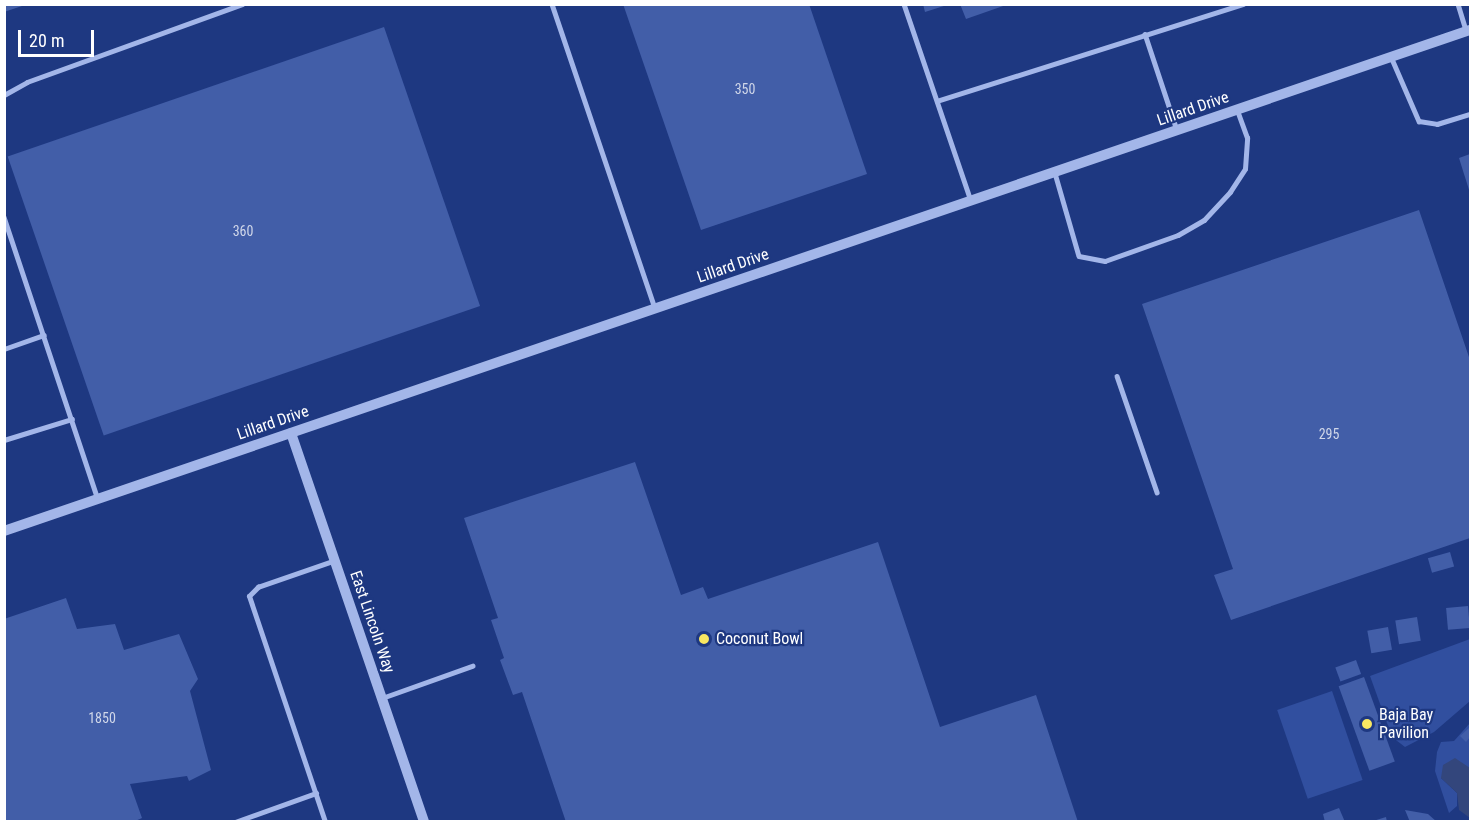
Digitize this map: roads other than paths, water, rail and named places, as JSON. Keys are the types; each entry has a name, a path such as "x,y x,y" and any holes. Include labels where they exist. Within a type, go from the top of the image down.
{"street":[{"name":"Lillard Drive","path":"4,531 1468,30"},
{"name":"East Lincoln Way","path":"291,433 424,822"}],"lane":[{"path":"4,95 27,81 242,4"},
{"path":"552,4 655,309"},
{"path":"904,4 971,201"},
{"path":"937,101 1243,4"},
{"path":"1458,4 1468,30"},
{"path":"1145,34 1177,130"},
{"path":"1391,57 1419,122 1437,124 1470,114"},
{"path":"1055,172 1079,256 1105,261 1178,236 1204,220 1230,192 1245,168 1247,138 1237,110"},
{"path":"4,217 98,499"},
{"path":"4,349 44,335"},
{"path":"1117,376 1157,492"},
{"path":"4,440 72,419"},
{"path":"326,822 249,596 258,587 335,561"},
{"path":"382,698 472,666"},
{"path":"235,822 316,793"}],"place":[{"name":"Coconut Bowl","path":"704,639"},
{"name":"Baja Bay Pavilion","path":"1367,724"}]}
